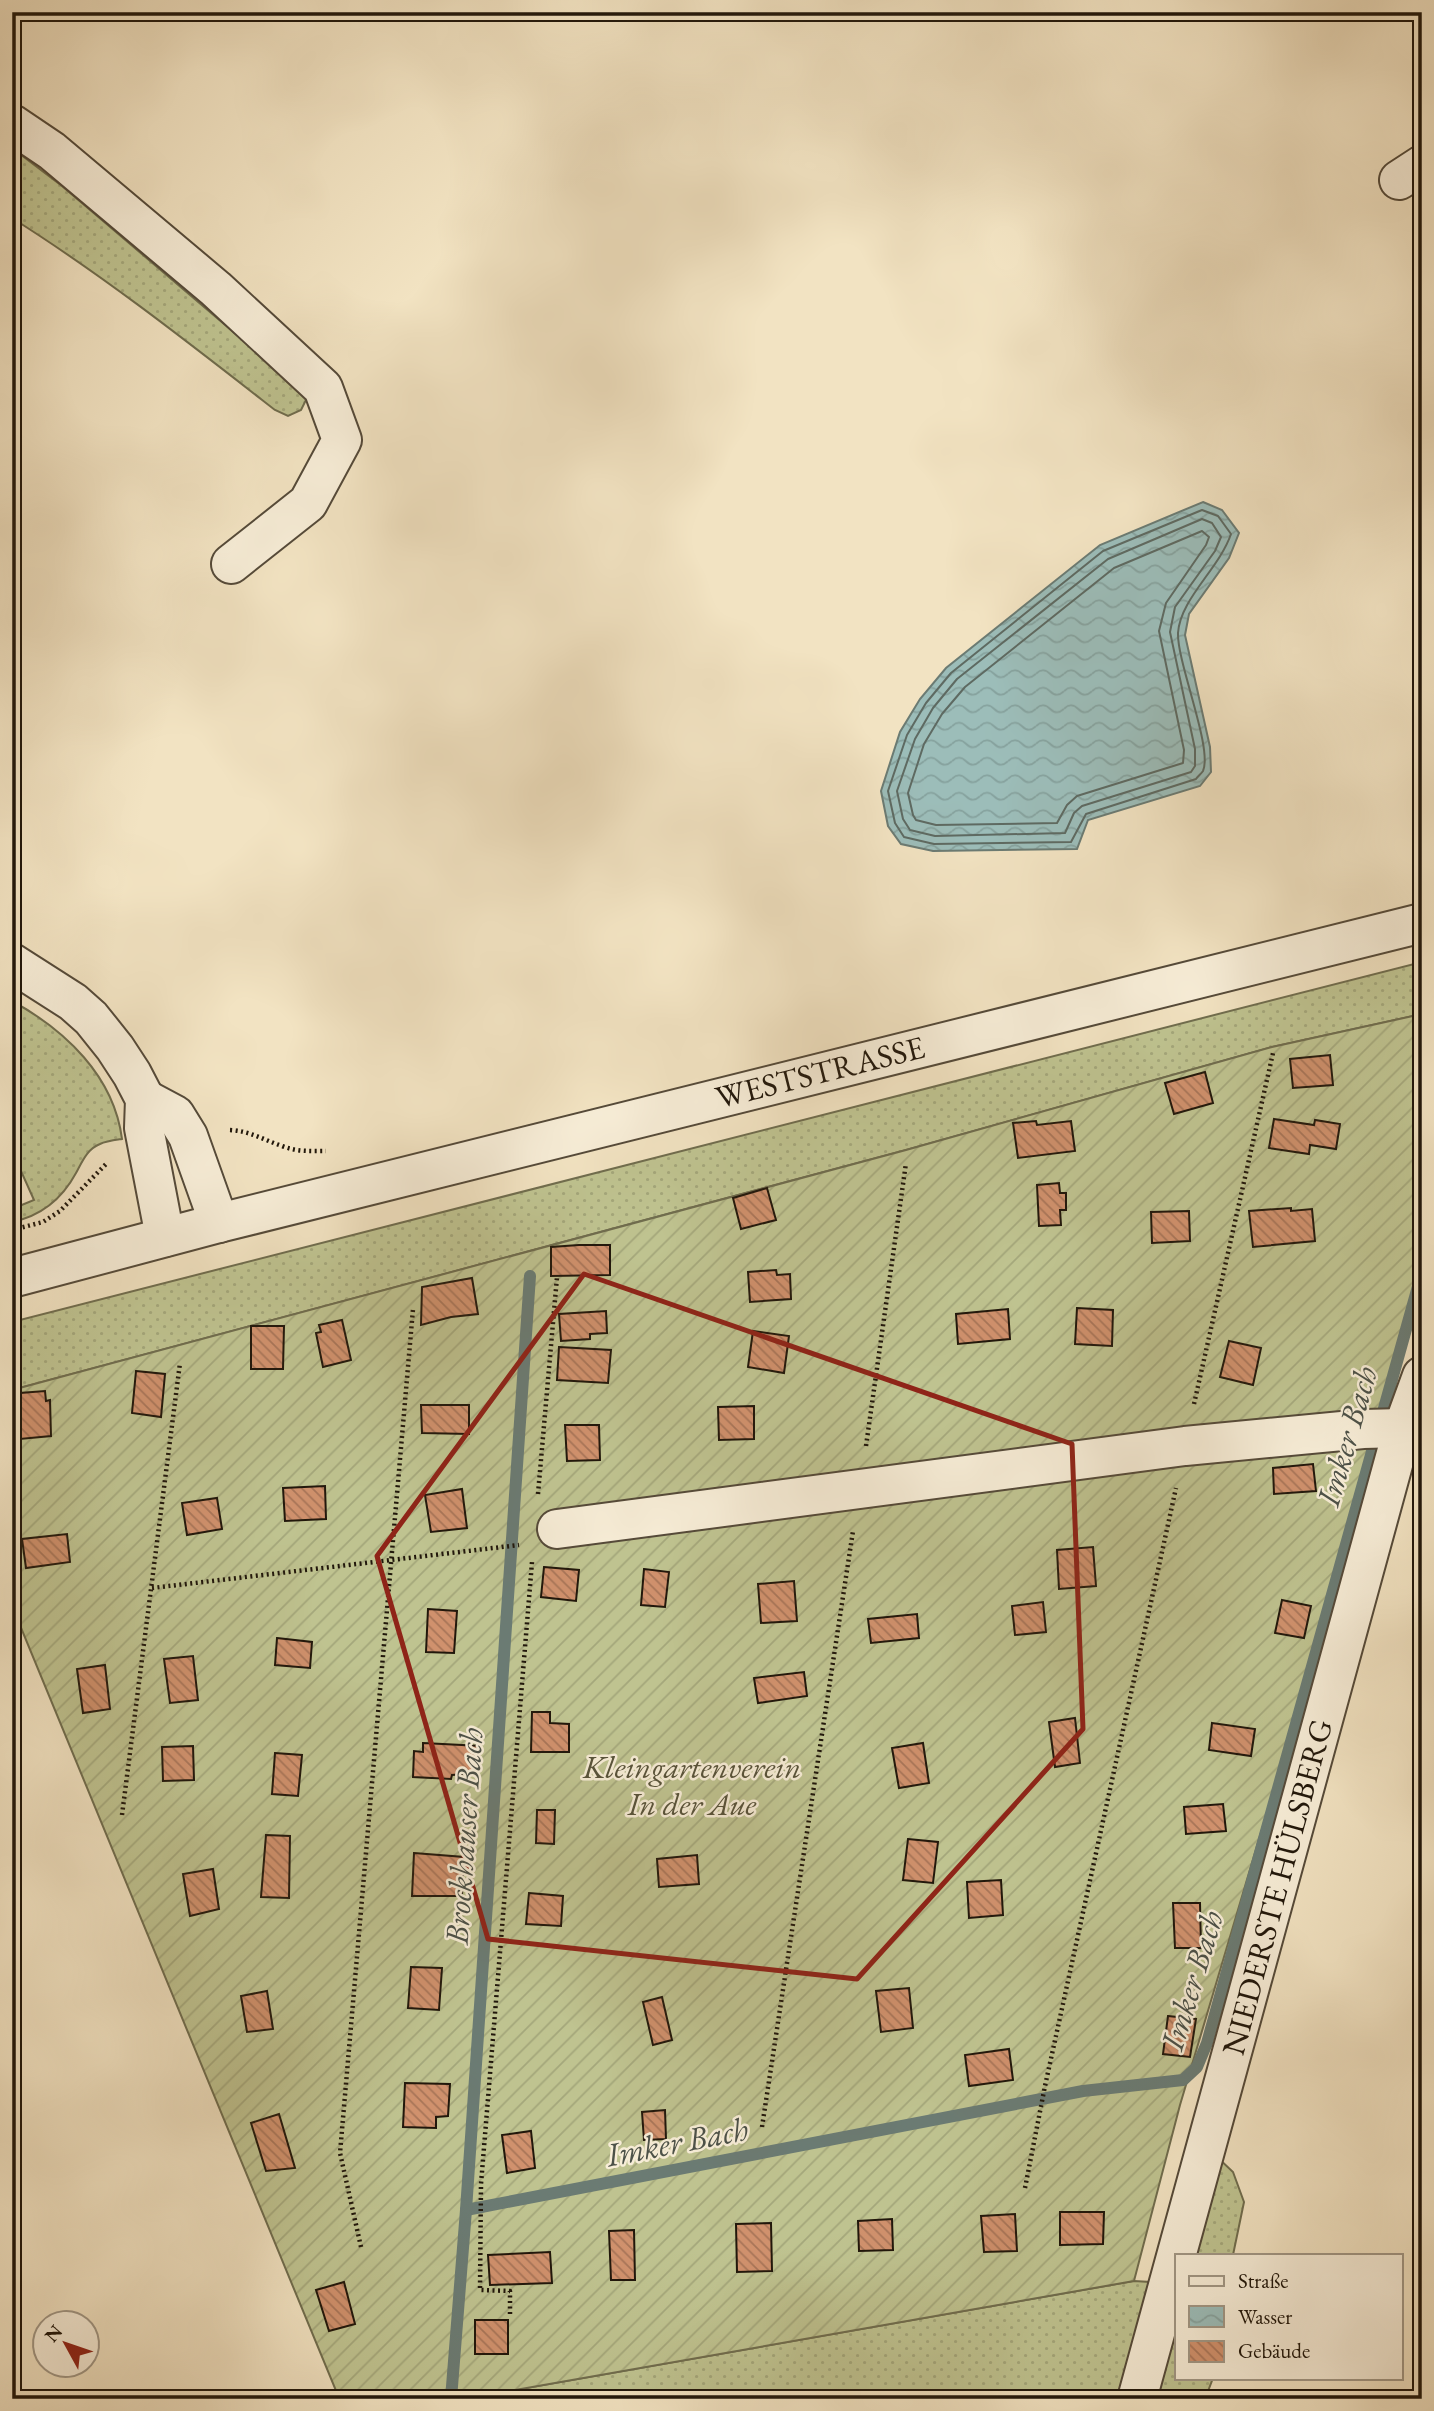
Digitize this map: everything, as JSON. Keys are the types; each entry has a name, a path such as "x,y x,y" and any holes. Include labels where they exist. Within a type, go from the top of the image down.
{"street":[{"path":"12,124 52,152 216,289 323,388 342,440 308,503 231,564"},
{"name":"WESTSTRASSE","path":"12,1278 219,1223 1422,923"},
{"path":"12,963 73,1002 91,1018 115,1048 145,1099 175,1115 188,1136 219,1223"},
{"path":"145,1099 144,1128 165,1237"},
{"name":"NIEDERSTE HÜLSBERG","path":"1137,2399 1385,1428 1422,1376"},
{"path":"547,1516 860,1488 1185,1446 1385,1428"}],"path":[{"path":"1025,2188 1045,2086 1273,1054"},
{"path":"12,1230 43,1222 60,1211 77,1196 97,1171 113,1159"},
{"path":"762,2127 860,1488 906,1163"},
{"path":"12,1193 18,1206"},
{"path":"547,1516 557,1277"},
{"path":"361,2247 340,2153 413,1309"},
{"path":"122,1815 180,1363"},
{"path":"152,1588 522,1545"},
{"path":"510,2314 510,2291 480,2290 479,2232 533,1558"}],"highlighted area":[{"path":"584,1274 1072,1444 1083,1729 857,1979 488,1939 377,1556"}],"green space":[{"path":"12,148 62,186 304,392 306,400 301,410 288,416 275,410 113,287 12,218"},
{"path":"1422,962 1422,1014 1272,1047 906,1150 12,1390 12,1322"},
{"path":"12,1001 50,1026 84,1057 109,1095 122,1139 95,1146 85,1156 64,1191 50,1205 12,1222 12,1209 34,1200 12,1151"},
{"name":"Kleingartenverein In der Aue","path":"1422,1014 1422,1291 1180,2105 1134,2281 464,2399 339,2398 12,1606 12,1390 906,1150 1272,1047"},
{"path":"1214,2154 1233,2172 1244,2202 1233,2254 1184,2254"},
{"path":"1134,2281 1150,2282 1117,2399 464,2399"},
{"path":"1175,2288 1175,2380 1212,2380 1205,2399 1144,2399"}],"water":[{"path":"1203,502 1222,510 1239,533 1229,558 1189,614 1185,635 1210,747 1211,772 1200,786 1088,820 1077,849 933,851 901,844 888,826 881,791 900,732 920,699 946,668 1100,545"}],"building":[{"path":"1330,1055 1333,1085 1293,1088 1290,1059"},
{"path":"1205,1072 1213,1103 1174,1114 1165,1083"},
{"path":"1274,1119 1314,1125 1315,1120 1340,1124 1336,1149 1310,1145 1309,1154 1269,1148"},
{"path":"1036,1121 1037,1125 1071,1121 1075,1151 1018,1158 1013,1123"},
{"path":"1059,1183 1060,1193 1066,1193 1066,1210 1060,1210 1061,1225 1039,1226 1037,1185"},
{"path":"767,1188 776,1220 741,1229 733,1198"},
{"path":"1291,1208 1291,1211 1312,1209 1315,1241 1253,1247 1249,1211"},
{"path":"1189,1211 1190,1241 1152,1243 1151,1212"},
{"path":"610,1245 610,1275 551,1276 551,1247"},
{"path":"776,1270 777,1275 790,1274 791,1299 750,1302 748,1272"},
{"path":"472,1278 478,1314 451,1317 421,1325 422,1287"},
{"path":"1077,1308 1113,1310 1112,1346 1075,1344"},
{"path":"1008,1309 1010,1339 958,1344 956,1314"},
{"path":"606,1311 607,1333 590,1334 590,1339 561,1341 559,1314"},
{"path":"342,1320 351,1360 323,1367 316,1333 321,1332 319,1325"},
{"path":"251,1326 284,1326 283,1369 251,1369"},
{"path":"753,1331 789,1336 784,1373 748,1367"},
{"path":"1229,1341 1261,1348 1253,1385 1220,1377"},
{"path":"559,1347 611,1350 608,1383 557,1380"},
{"path":"136,1371 165,1374 161,1417 132,1413"},
{"path":"45,1391 46,1401 50,1400 51,1436 20,1439 17,1402 21,1402 20,1393"},
{"path":"421,1405 469,1405 469,1434 422,1433"},
{"path":"754,1406 754,1439 719,1440 718,1407"},
{"path":"565,1425 599,1425 600,1460 567,1461"},
{"path":"1313,1464 1316,1491 1274,1494 1273,1468"},
{"path":"325,1486 326,1519 285,1521 283,1488"},
{"path":"462,1489 467,1528 431,1532 425,1495"},
{"path":"217,1498 222,1529 187,1535 182,1503"},
{"path":"67,1534 70,1562 26,1568 22,1539"},
{"path":"1093,1547 1096,1586 1059,1589 1057,1550"},
{"path":"544,1567 579,1570 576,1601 541,1597"},
{"path":"644,1569 669,1572 665,1607 641,1605"},
{"path":"794,1581 797,1621 761,1623 758,1584"},
{"path":"1282,1600 1311,1606 1304,1638 1275,1633"},
{"path":"1043,1602 1046,1632 1015,1635 1012,1606"},
{"path":"428,1609 457,1611 454,1653 426,1652"},
{"path":"917,1614 919,1638 871,1643 868,1619"},
{"path":"277,1638 312,1642 310,1668 275,1665"},
{"path":"193,1656 198,1700 170,1703 164,1659"},
{"path":"105,1665 110,1709 83,1713 77,1669"},
{"path":"804,1672 807,1696 758,1703 754,1678"},
{"path":"532,1712 550,1712 550,1723 569,1724 569,1752 531,1752"},
{"path":"1075,1718 1080,1763 1055,1767 1049,1722"},
{"path":"1212,1723 1255,1729 1251,1756 1209,1750"},
{"path":"423,1743 481,1746 478,1773 452,1775 451,1779 413,1777 414,1751 423,1752"},
{"path":"923,1743 929,1783 899,1788 892,1748"},
{"path":"193,1746 194,1780 163,1781 162,1747"},
{"path":"275,1753 302,1755 298,1796 272,1794"},
{"path":"1223,1804 1226,1831 1186,1834 1184,1807"},
{"path":"537,1810 555,1810 554,1844 536,1843"},
{"path":"266,1835 290,1836 289,1898 261,1897"},
{"path":"908,1839 938,1842 933,1883 903,1880"},
{"path":"414,1853 464,1857 462,1896 412,1896"},
{"path":"697,1855 699,1884 659,1887 657,1859"},
{"path":"213,1869 219,1909 190,1916 183,1874"},
{"path":"1001,1880 1003,1915 969,1918 967,1882"},
{"path":"529,1893 563,1896 561,1926 526,1924"},
{"path":"1173,1903 1200,1903 1201,1948 1175,1948"},
{"path":"411,1967 442,1968 439,2010 408,2008"},
{"path":"909,1988 913,2028 881,2032 876,1991"},
{"path":"267,1991 273,2029 247,2032 241,1996"},
{"path":"662,1997 672,2040 653,2045 643,2002"},
{"path":"1168,2016 1196,2019 1190,2057 1163,2054"},
{"path":"1009,2049 1013,2080 969,2086 965,2055"},
{"path":"405,2083 450,2084 448,2116 436,2117 436,2128 403,2127"},
{"path":"665,2110 666,2139 644,2140 642,2112"},
{"path":"279,2114 295,2168 266,2171 251,2123"},
{"path":"531,2131 535,2168 507,2173 502,2135"},
{"path":"1060,2212 1104,2212 1103,2244 1060,2245"},
{"path":"1015,2214 1017,2251 984,2252 981,2216"},
{"path":"892,2219 893,2250 859,2251 858,2221"},
{"path":"771,2223 772,2271 737,2272 736,2224"},
{"path":"634,2230 635,2280 611,2280 609,2231"},
{"path":"550,2252 552,2283 490,2285 488,2255"},
{"path":"344,2282 355,2324 329,2331 316,2290"},
{"path":"475,2320 508,2320 508,2354 475,2354"}],"waterway":[{"name":"Imker Bach","path":"466,2210 1083,2091 1183,2080 1197,2067 1207,2043 1422,1272"},
{"name":"Brockhauser Bach","path":"451,2399 530,1276"}]}
